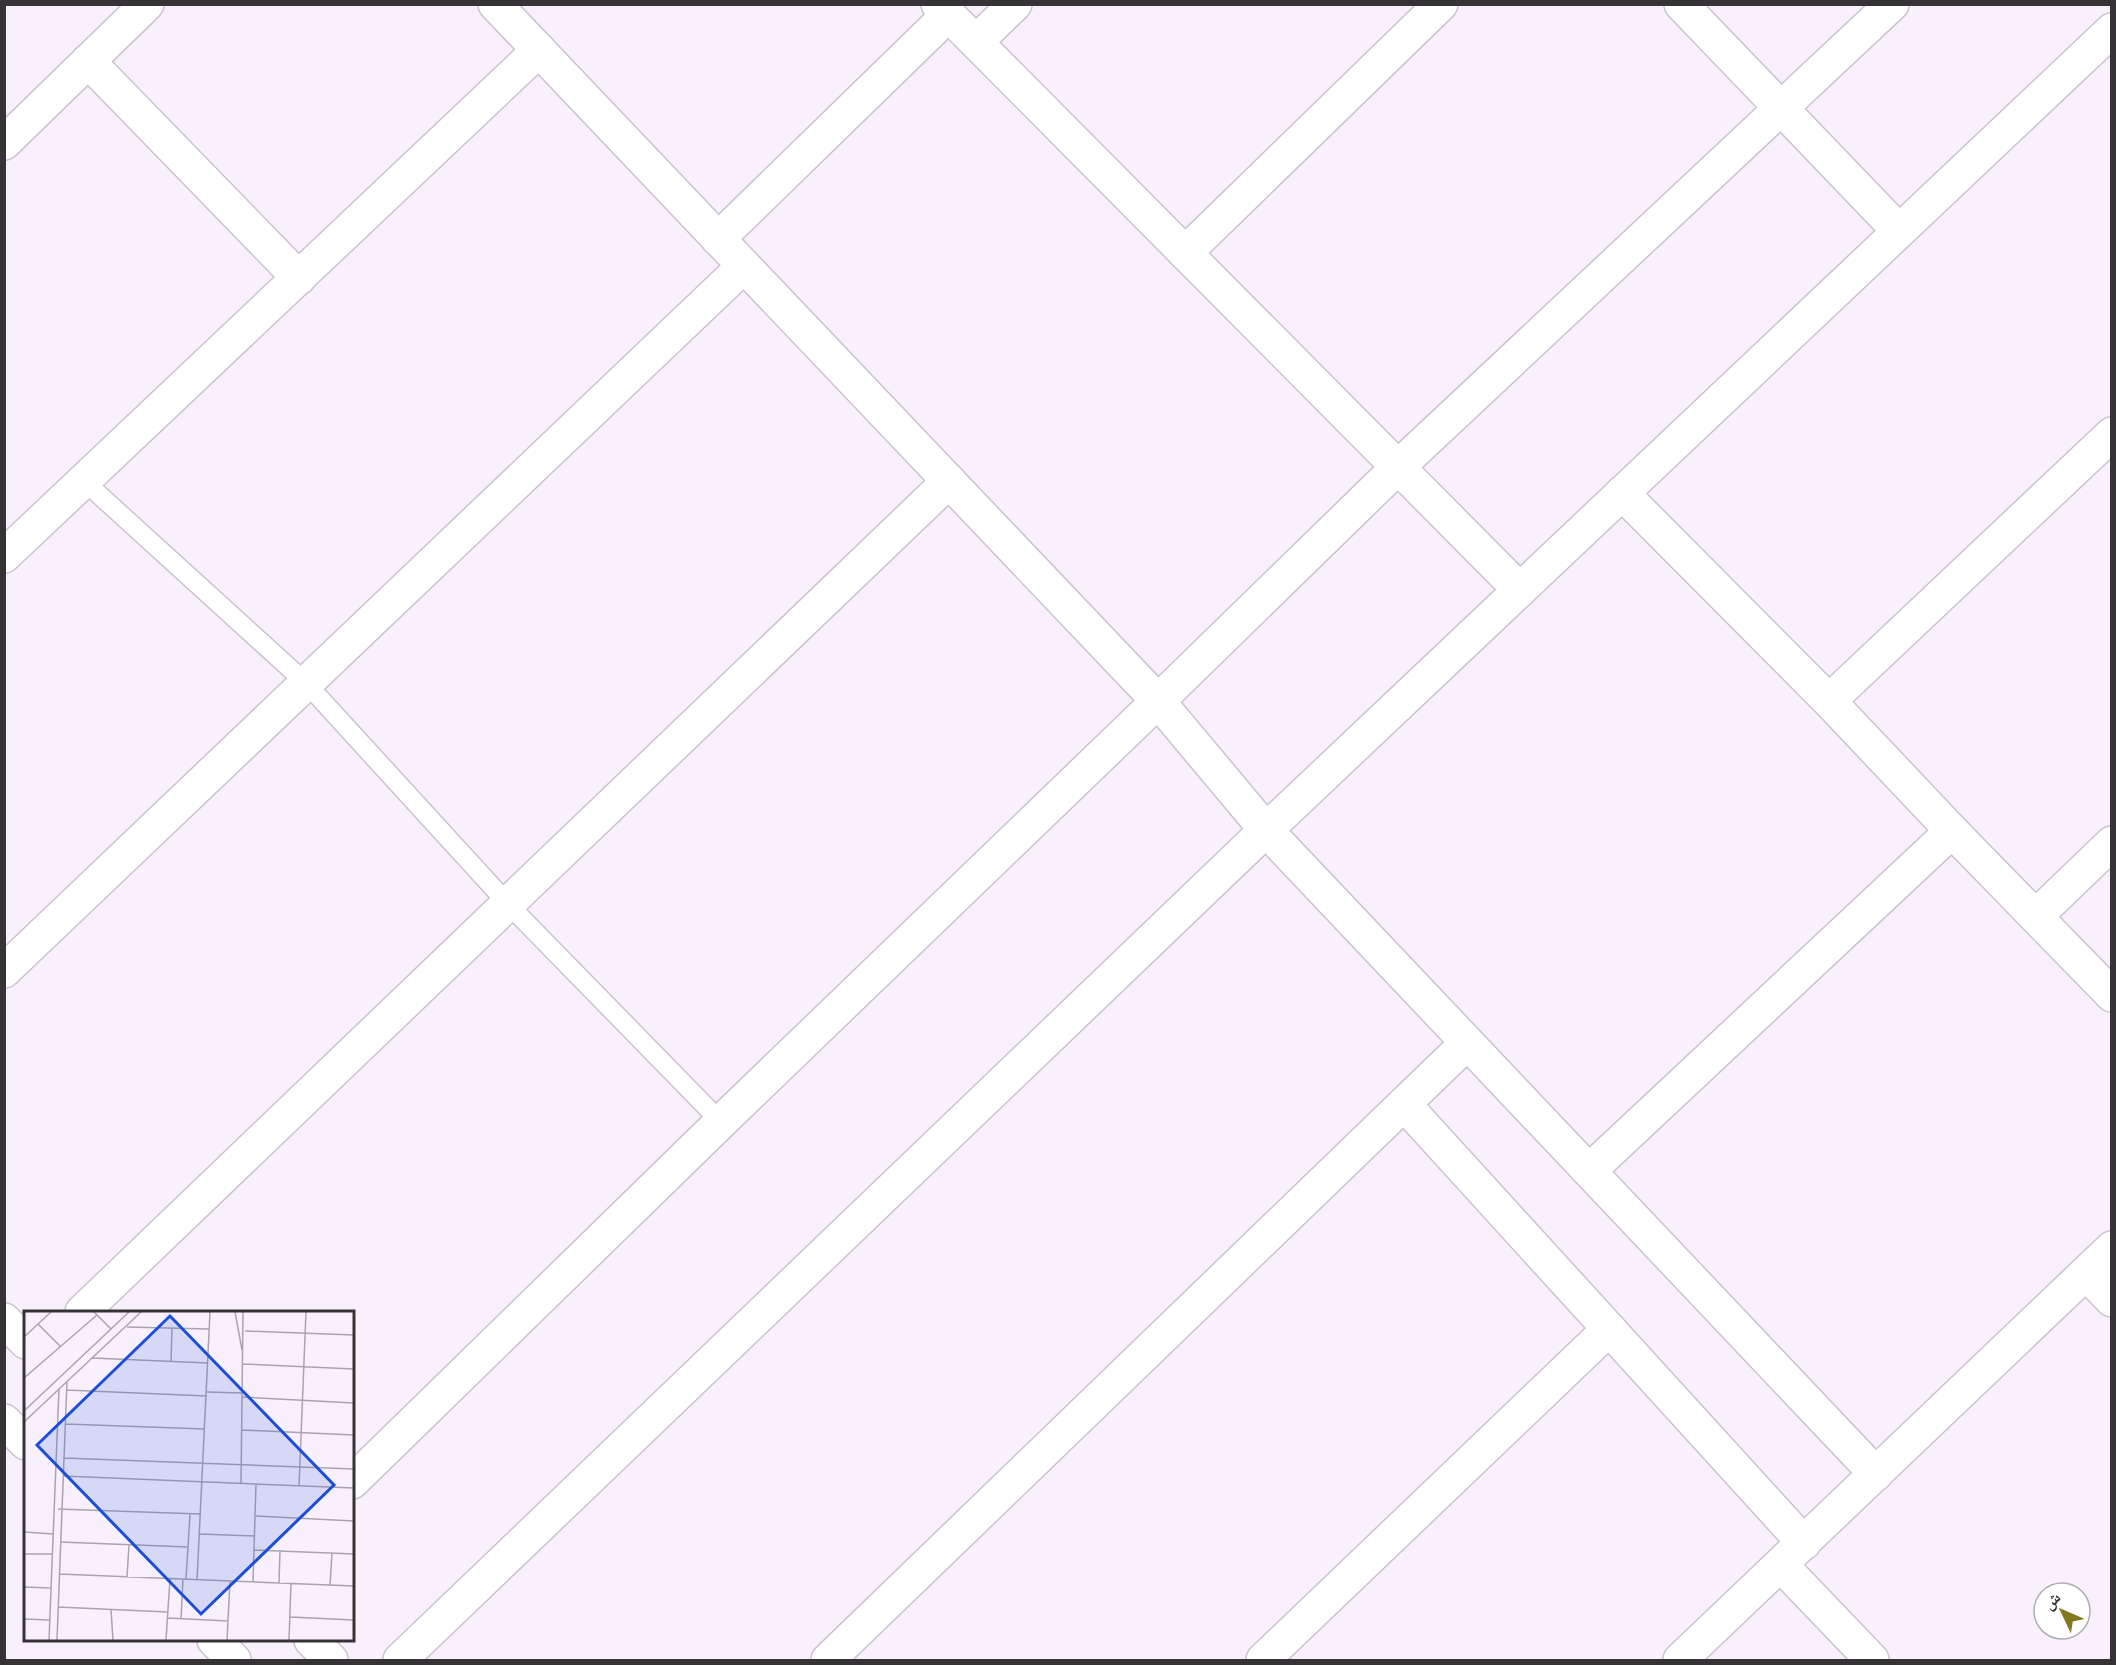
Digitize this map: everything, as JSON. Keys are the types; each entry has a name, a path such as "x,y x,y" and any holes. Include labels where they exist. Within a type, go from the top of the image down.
{"street":[{"path":"4,143 147,4"},
{"path":"495,4 1158,701 1266,830 1876,1474"},
{"path":"976,42 1015,4"},
{"path":"1185,253 1441,4"},
{"path":"1681,4 1899,231"},
{"path":"354,1480 1398,467 1892,4"},
{"path":"718,239 943,10 1520,590"},
{"path":"400,1660 1266,830 1899,231 2109,38"},
{"path":"4,556 539,50"},
{"path":"88,61 299,278"},
{"path":"4,971 744,266"},
{"path":"1829,701 2112,434"},
{"path":"83,1311 949,481"},
{"path":"1622,493 1829,701 2112,995"},
{"path":"1589,1171 1952,831"},
{"path":"2036,916 2112,843"},
{"path":"828,1660 1467,1043"},
{"path":"1404,1104 1609,1329 1792,1554 1872,1660"},
{"path":"1694,1656 1792,1554 2112,1248"},
{"path":"2086,1273 2112,1300"},
{"path":"4,1320 24,1340"},
{"path":"1263,1660 1609,1329"},
{"path":"4,1421 24,1441"},
{"path":"215,1641 234,1660"},
{"path":"312,1641 331,1660"}],"lane":[{"path":"84,481 306,683 508,904 721,1122"}]}
